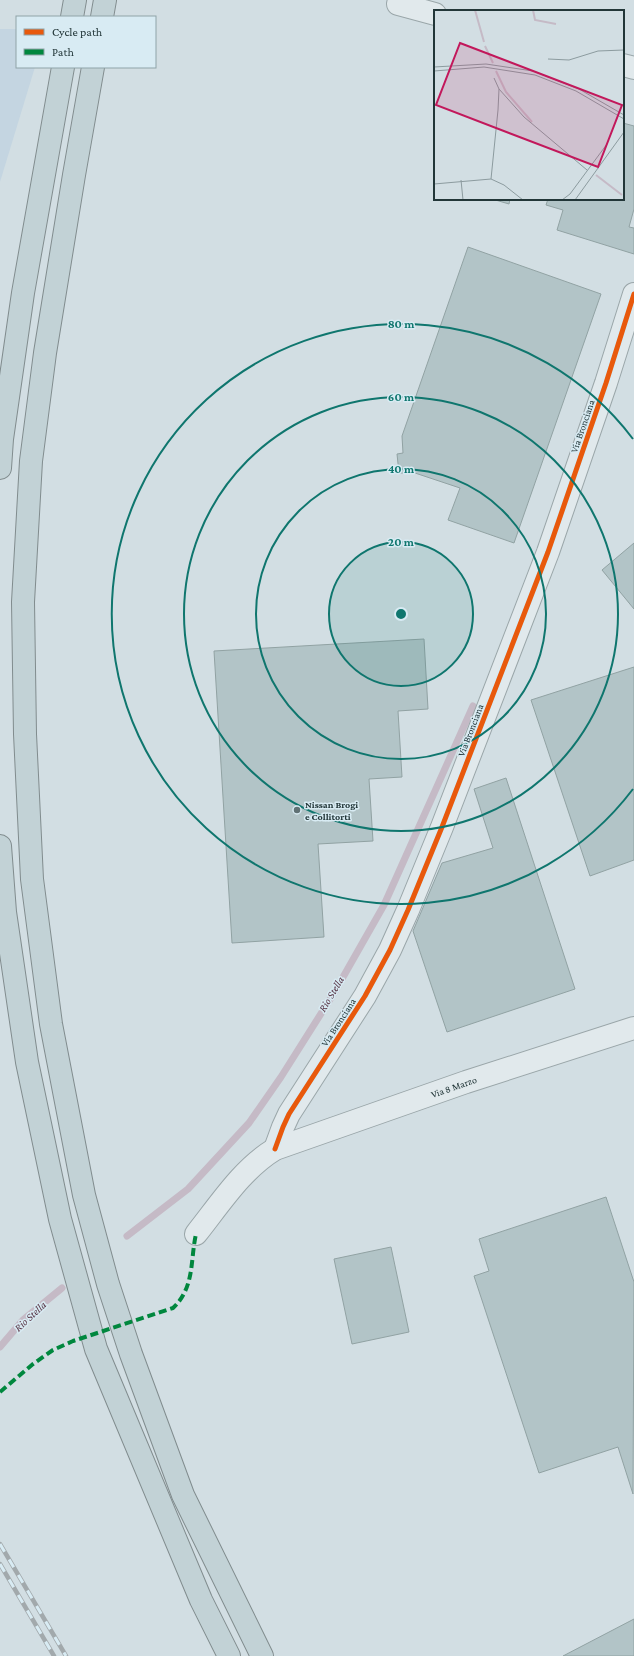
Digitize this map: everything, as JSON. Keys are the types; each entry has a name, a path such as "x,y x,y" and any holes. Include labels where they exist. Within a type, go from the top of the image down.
{"highway":[{"path":"72,16 75,0"},
{"path":"102,16 105,0"},
{"path":"0,468 2,438 23,293 63,68"},
{"path":"93,68 45,353 31,461 22,602 25,734 32,879 51,1024 84,1195 110,1291 157,1428 183,1495 262,1656"},
{"path":"0,846 5,912 27,1062 60,1219 96,1349 201,1600 229,1656"}],"street":[{"path":"398,4 434,14"},
{"path":"624,65 634,68"},
{"name":"Via Bronciana","path":"275,1149 289,1114 365,996 390,950 408,910 442,827 548,552 606,383 634,294"},
{"name":"Via 8 Marzo","path":"196,1234 251,1166 275,1149 466,1082 634,1028"}],"shaded area":[{"path":"0,29 16,29 16,68 35,68 0,182"}],"building":[{"path":"624,123 634,126 634,209 629,227 634,228 634,254 557,230 563,210 546,205 548,200 624,200"},
{"path":"495,200 510,200 509,204"},
{"path":"468,247 601,294 514,543 448,520 460,488 415,473 399,473 397,454 403,453 402,436"},
{"path":"634,543 634,609 602,570"},
{"name":"Nissan Brogi e Collitorti","path":"424,639 428,709 398,711 402,777 369,779 373,841 318,844 324,937 232,943 214,651"},
{"path":"634,667 634,860 590,876 531,700"},
{"path":"506,778 575,989 447,1032 413,931 442,863 493,848 474,789"},
{"path":"606,1197 634,1282 633,1494 618,1447 539,1473 474,1276 489,1271 479,1239"},
{"path":"391,1247 409,1332 352,1344 334,1259"},
{"path":"634,1619 634,1656 563,1656"}],"waterway":[{"name":"Rio Stella","path":"127,1236 188,1189 249,1123 281,1077 334,993 384,905 473,706"},
{"name":"Rio Stella","path":"0,1347 23,1320 62,1288"}],"railway":[{"path":"0,1544 66,1656"},
{"path":"0,1564 54,1656"}],"marked path":[{"path":"0,1392 33,1364 53,1350 73,1341 173,1308 180,1300 188,1282 196,1234"}],"cycle path":[{"path":"275,1149 289,1114 365,996 390,950 408,910 442,827 548,552 606,383 634,294"}],"place":[{"name":"Nissan Brogi e Collitorti","path":"297,810"}]}
